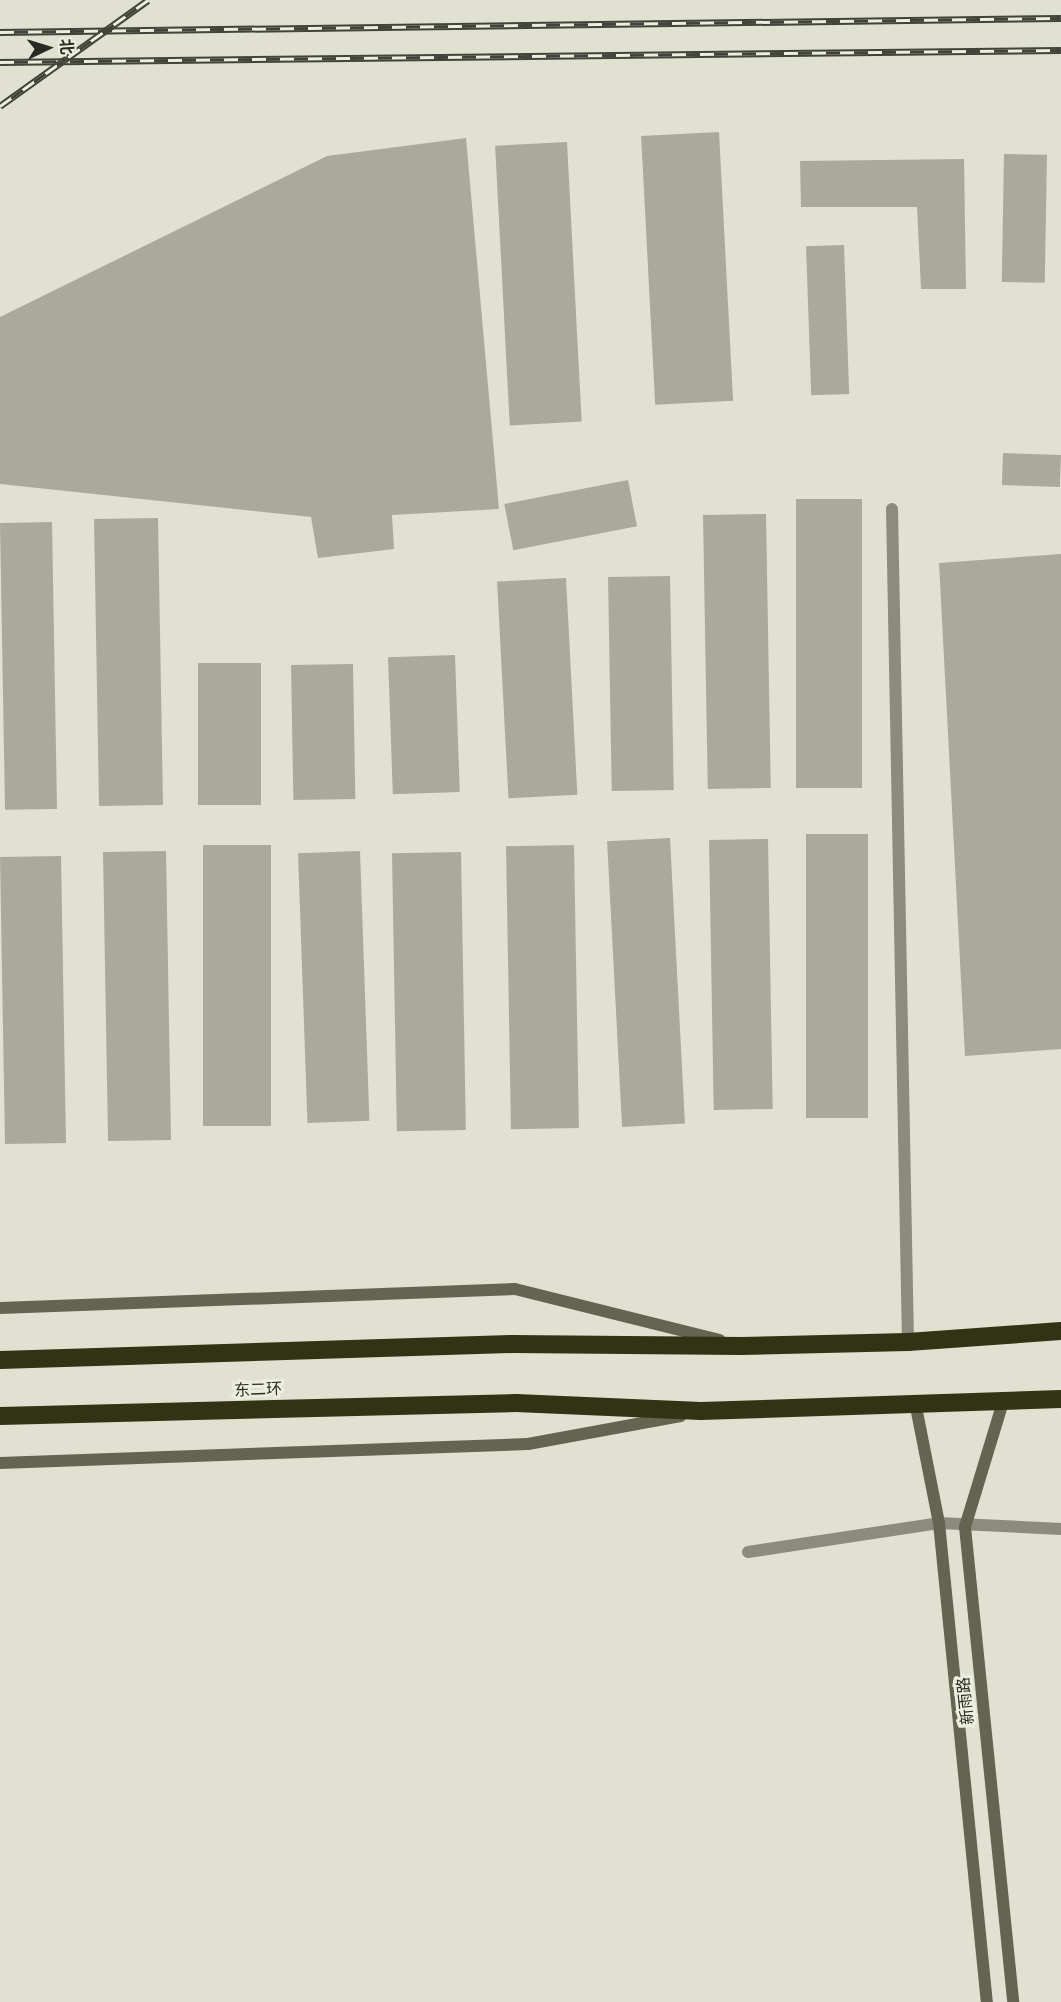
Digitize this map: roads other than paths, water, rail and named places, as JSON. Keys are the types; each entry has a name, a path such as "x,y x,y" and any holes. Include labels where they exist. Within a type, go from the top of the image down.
{"highway":[{"path":"0,1360 512,1344 741,1346 908,1342 1061,1331"},
{"name":"东二环","path":"0,1416 516,1403 701,1412 1061,1401"}],"street":[{"path":"892,509 908,1342"},
{"path":"0,1308 515,1289 741,1346"},
{"name":"新雨路","path":"1003,1402 965,1527 1013,2002"},
{"name":"新雨路","path":"916,1407 939,1523 987,2002"},
{"path":"0,1463 528,1444 701,1412"},
{"path":"748,1552 939,1523 965,1527 1061,1529"}],"railway":[{"path":"0,106 148,0"},
{"path":"0,32 1061,18"},
{"path":"0,62 1061,50"}]}
